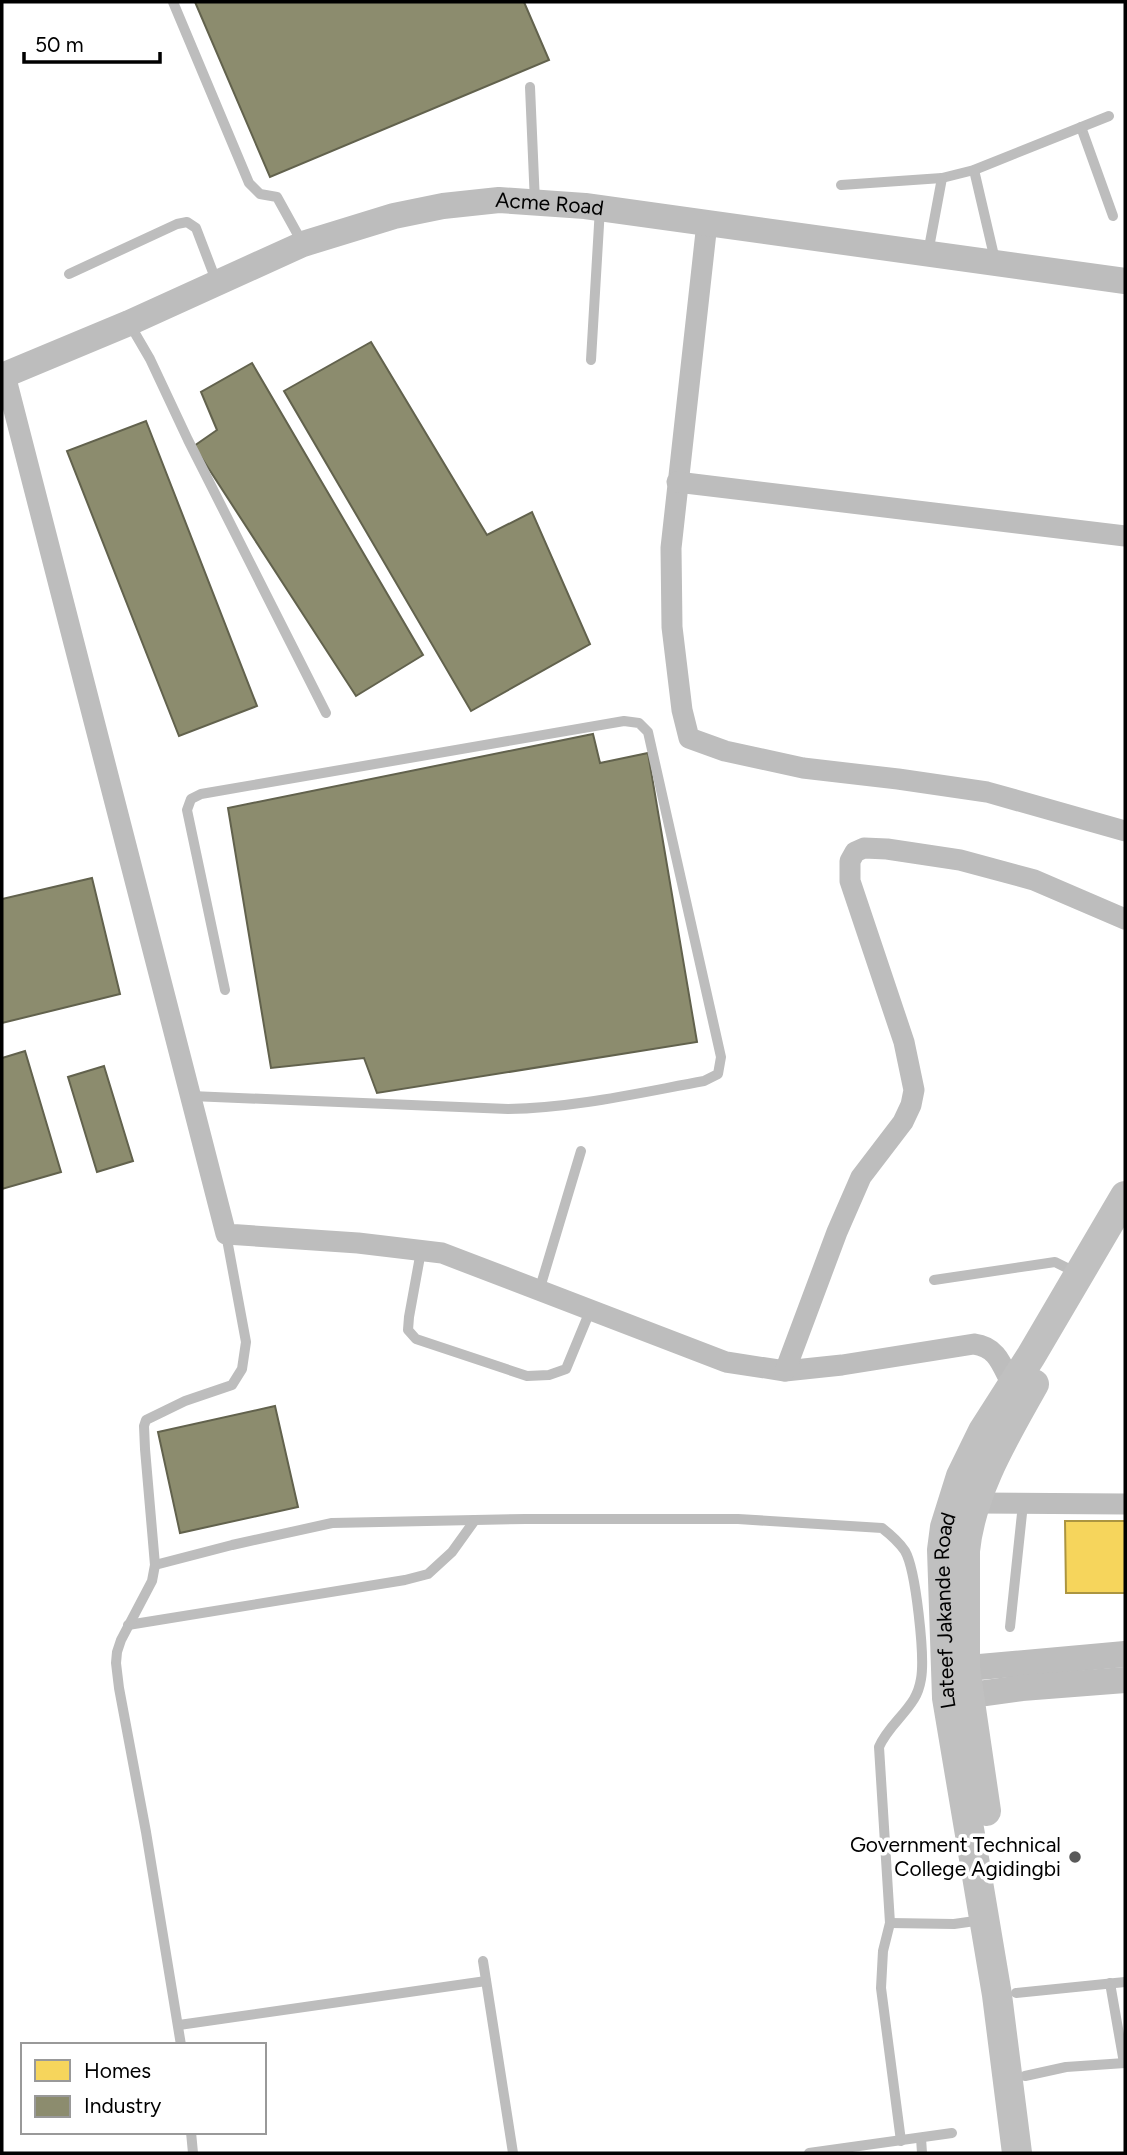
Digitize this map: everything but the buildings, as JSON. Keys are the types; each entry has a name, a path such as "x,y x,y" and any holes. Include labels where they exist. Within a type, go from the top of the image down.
{"main road":[{"name":"Lateef Jakande Road","path":"1017,2153 985,1920 942,1550 945,1527 961,1476 983,1431 1125,1196"},
{"name":"Lateef Jakande Road","path":"1036,2153 1016,1993 957,1683 965,1551 967,1533 982,1484 1019,1411 1125,1226"}],"street":[{"name":"Acme Road","path":"3,375 128,323 303,244 394,216 443,206 499,200 600,208 1125,281"},
{"path":"707,223 671,548 672,627 688,738 725,751 803,768 987,792 1125,831"},
{"path":"3,375 226,1234 358,1243 442,1253 726,1362 785,1371 842,1365 974,1344 985,1345 994,1352 1012,1385"},
{"path":"677,482 1125,536"},
{"path":"785,1371 836,1232 861,1177 903,1122 915,1090 904,1042 850,881 850,861 855,852 864,848 887,849 960,860 1034,880 1125,919"},
{"path":"976,1503 1125,1504"},
{"path":"957,1683 1125,1654"},
{"path":"957,1683 1022,1688 1125,1680"}],"lane":[{"path":"173,2 249,183 260,194 276,197 303,244"},
{"path":"530,87 535,202"},
{"path":"841,185 942,178 974,170 1109,116"},
{"path":"1081,127 1113,216"},
{"path":"974,170 995,263"},
{"path":"928,253 942,178"},
{"path":"591,360 600,208"},
{"path":"69,274 187,222 196,228 217,283"},
{"path":"128,323 150,359 326,713"},
{"path":"191,1096 545,1109 704,1081 718,1074 721,1058 648,733 639,723 624,721 201,794 191,799 187,810 225,990"},
{"path":"539,1291 581,1151"},
{"path":"181,2043 119,1688 117,1651 152,1581 155,1565 145,1449 146,1420 185,1401 232,1385 242,1369 246,1342 226,1234"},
{"path":"421,1251 408,1329 416,1339 527,1376 549,1375 566,1369 590,1311"},
{"path":"934,1280 1055,1262 1079,1275"},
{"path":"1010,1628 1023,1504"},
{"path":"155,1565 332,1523 738,1519 882,1528 896,1539 912,1569 923,1656 921,1681 914,1699 884,1734 879,1747 890,1923 884,1951 881,1988 901,2141"},
{"path":"128,1625 428,1574 452,1552 475,1520"},
{"path":"890,1923 954,1924 985,1920"},
{"path":"483,1961 513,2153"},
{"path":"179,2025 486,1981"},
{"path":"1016,1993 1125,1982"},
{"path":"1025,2076 1066,2067 1125,2063 1110,1983"},
{"path":"809,2153 952,2133"},
{"path":"191,2134 193,2153"},
{"path":"920,2138 922,2153"}],"place":[{"name":"Government Technical College Agidingbi","path":"1075,1857"}]}
